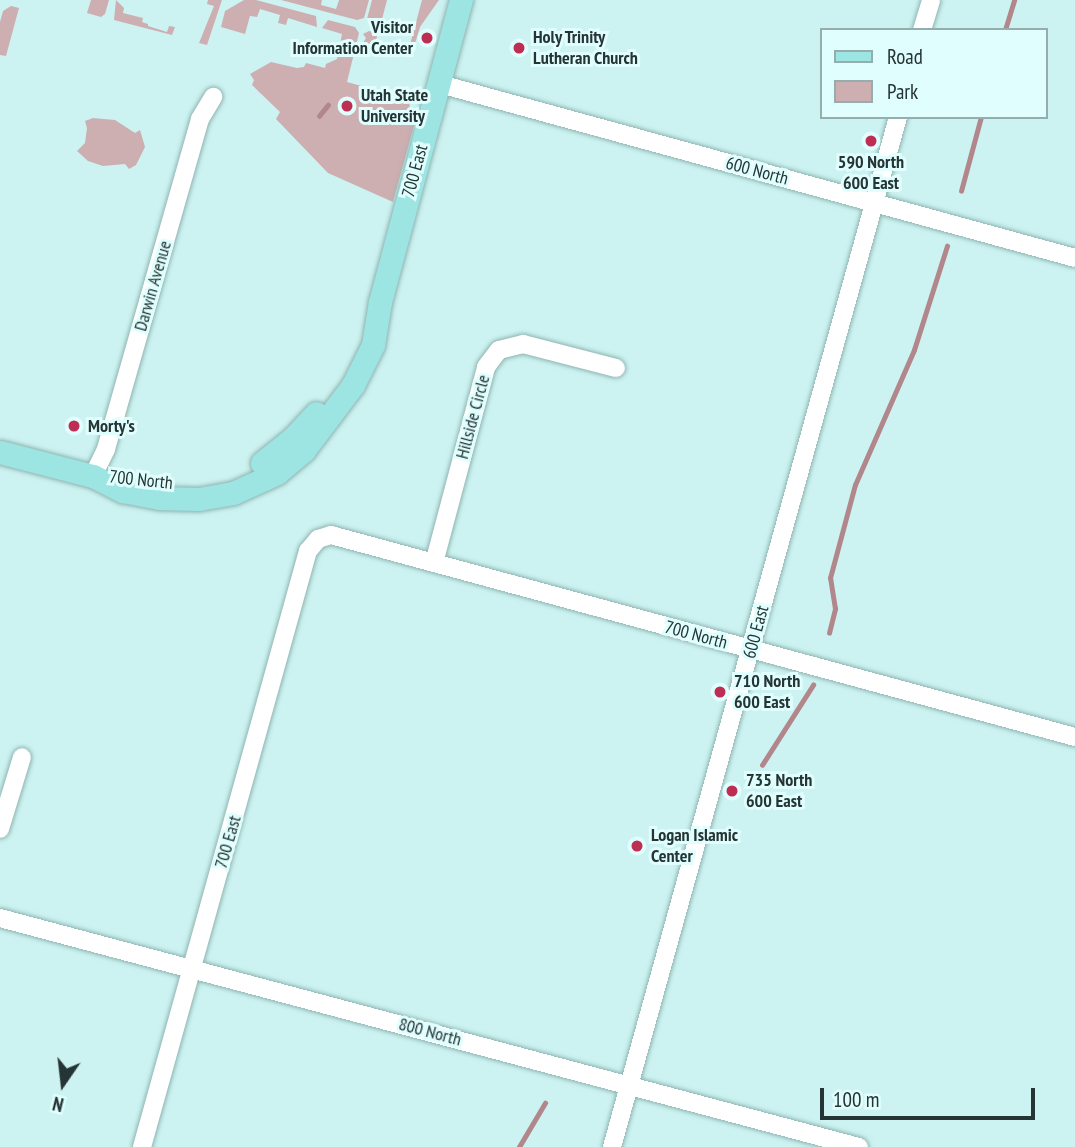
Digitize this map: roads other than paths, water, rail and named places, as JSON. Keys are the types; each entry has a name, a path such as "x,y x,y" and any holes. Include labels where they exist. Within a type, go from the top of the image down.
{"main road":[{"name":"700 East","path":"273,466 319,410 340,378 380,302 461,0"},
{"name":"700 North","path":"0,452 93,476 124,475 162,485 200,485 273,466"}],"street":[{"path":"923,28 931,0"},
{"name":"600 North","path":"440,84 1075,258"},
{"name":"Darwin Avenue","path":"93,476 109,441 200,119 213,97"},
{"name":"600 East","path":"612,1147 897,119"},
{"name":"Hillside Circle","path":"434,563 486,367 499,350 523,344 616,368"},
{"name":"700 North","path":"318,539 331,535 1075,737"},
{"name":"700 East","path":"142,1147 308,551 318,539"},
{"path":"0,829 22,757"},
{"name":"800 North","path":"0,918 859,1147"}],"waterway":[{"path":"1006,28 1014,0"},
{"path":"319,116 328,105"},
{"path":"961,191 980,119"},
{"path":"829,633 835,609 830,578 855,485 914,350 947,246"},
{"path":"762,765 813,685"},
{"path":"519,1147 545,1103"}],"place":[{"name":"Visitor Information Center","path":"427,38"},
{"name":"Holy Trinity Lutheran Church","path":"519,48"},
{"name":"Utah State University","path":"347,106"},
{"name":"590 North 600 East","path":"871,141"},
{"name":"Morty's","path":"74,426"},
{"name":"710 North 600 East","path":"720,692"},
{"name":"735 North 600 East","path":"732,791"},
{"name":"Logan Islamic Center","path":"637,846"}]}
